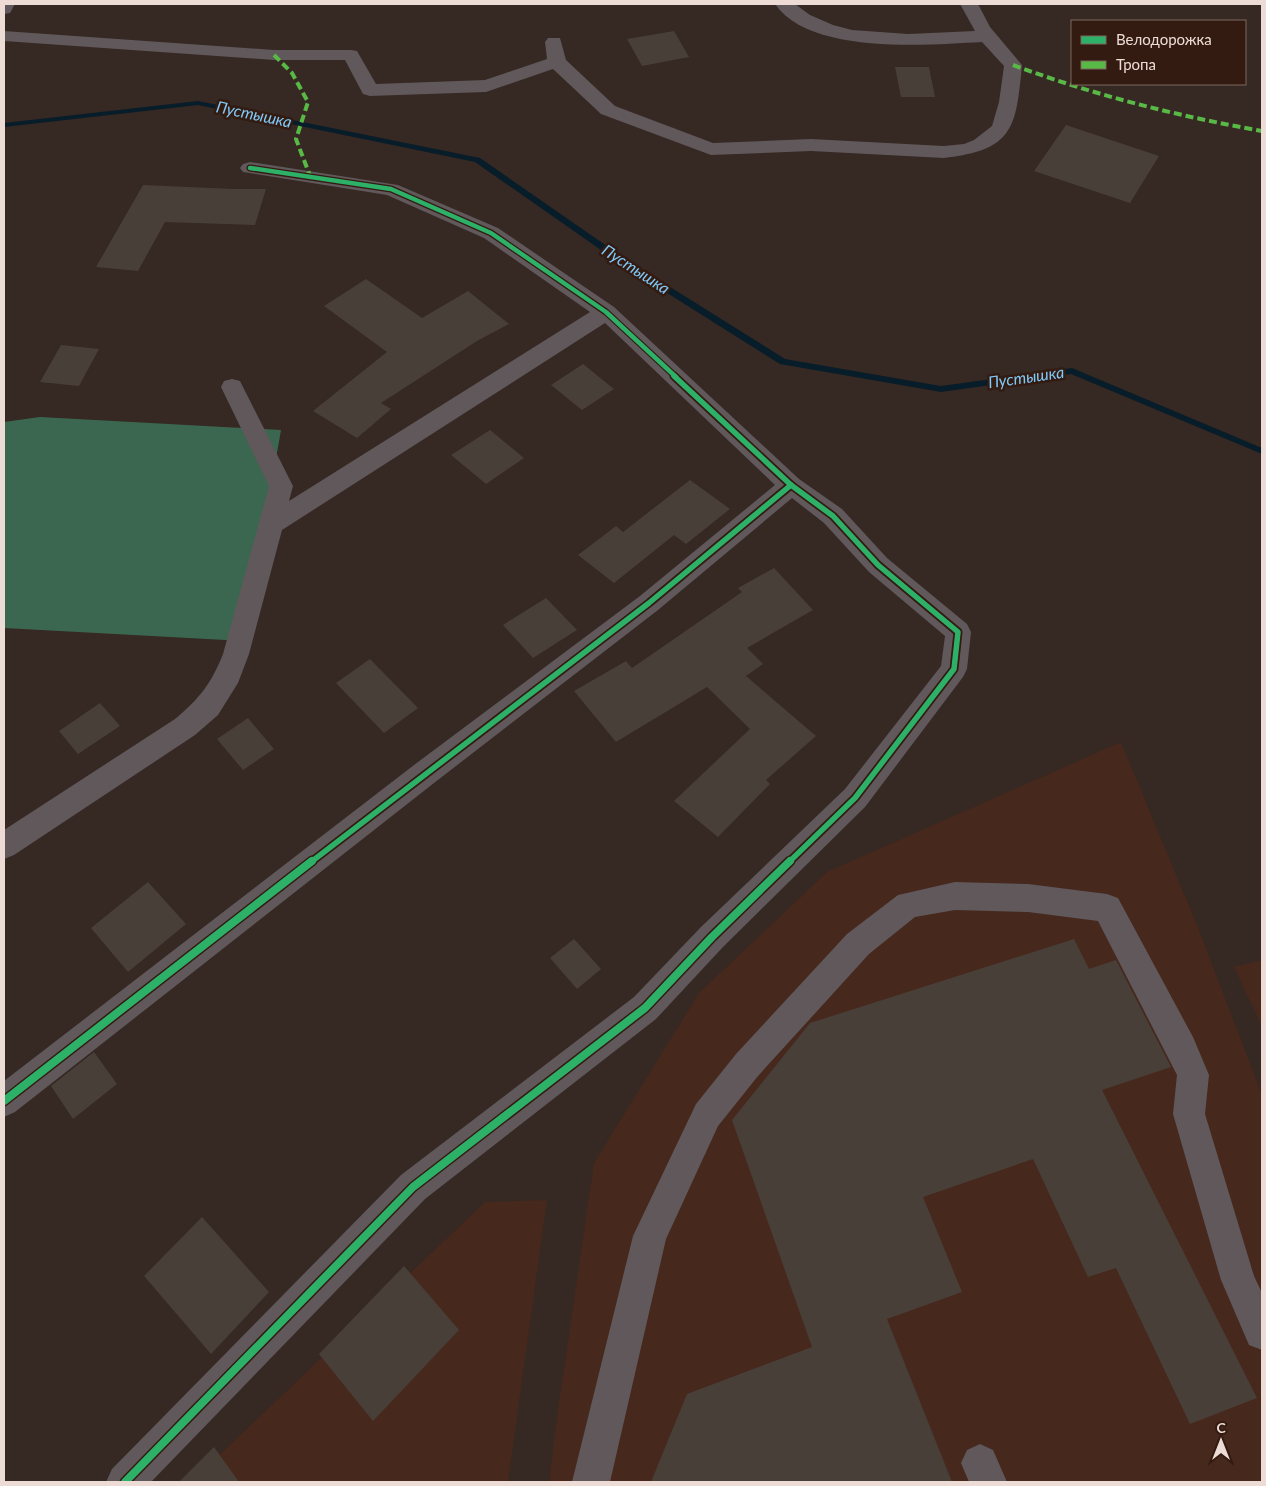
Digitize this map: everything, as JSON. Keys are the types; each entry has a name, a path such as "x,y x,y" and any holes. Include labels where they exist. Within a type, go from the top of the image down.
{"street":[{"path":"4,9 6,4"},
{"path":"784,4 790,10 814,23 843,34 868,38 986,36"},
{"path":"554,42 557,62 608,110 711,149 811,145 944,152 962,151 983,144 997,135 1006,119 1013,65 986,36 974,19 969,4"},
{"path":"4,36 274,54 351,55 370,90 486,86 504,81 536,67 557,62"},
{"path":"125,1482 414,1187 645,1008 712,937 855,798 954,669 958,632 878,565 833,516 791,485 606,312 491,233 391,189 250,168"},
{"path":"270,525 606,312"},
{"path":"4,846 184,727 208,707 225,683 236,654 281,486 232,388"},
{"path":"4,1101 424,774 650,602 791,485"},
{"path":"591,1482 650,1236 707,1115 747,1065 858,944 908,905 955,896 1028,898 1107,908 1182,1048 1193,1075 1189,1114 1238,1280 1262,1332"}],"shaded area":[{"path":"1121,742 1199,930 1262,1095 1262,1482 549,1482 594,1163 699,993 827,872"},
{"path":"1262,960 1262,1027 1234,967"},
{"path":"547,1200 508,1482 191,1482 485,1202"}],"green space":[{"path":"40,417 281,430 244,641 4,628 4,422"}],"building":[{"path":"674,31 689,57 642,66 627,39"},
{"path":"895,67 929,67 935,97 901,97"},
{"path":"1066,125 1159,156 1130,203 1034,171"},
{"path":"143,185 266,189 255,225 165,222 138,271 96,267"},
{"path":"366,279 422,318 468,291 509,324 477,341 381,403 391,409 357,438 313,411 387,352 324,306"},
{"path":"61,345 99,349 79,386 40,382"},
{"path":"583,364 614,389 582,410 551,385"},
{"path":"490,430 524,458 486,484 451,455"},
{"path":"690,480 730,509 686,544 674,535 614,583 578,555 616,526 623,532"},
{"path":"774,568 813,610 747,648 763,664 746,676 816,736 766,780 770,784 718,837 674,801 750,729 707,687 616,742 574,691 626,661 632,668 742,592 738,588"},
{"path":"546,598 577,630 533,658 503,625"},
{"path":"370,659 418,708 384,733 336,683"},
{"path":"100,703 120,726 78,754 59,731"},
{"path":"248,718 274,749 243,770 217,739"},
{"path":"148,882 186,924 128,972 91,928"},
{"path":"574,939 601,969 577,989 550,958"},
{"path":"1074,939 1089,969 1116,960 1171,1067 1102,1090 1257,1398 1190,1424 1116,1268 1088,1277 1033,1159 923,1197 962,1292 887,1319 952,1482 651,1482 687,1394 812,1347 732,1120 810,1023"},
{"path":"94,1052 117,1084 73,1119 51,1086"},
{"path":"202,1217 269,1292 211,1354 144,1276"},
{"path":"404,1266 459,1330 373,1421 319,1354"},
{"path":"214,1447 239,1482 179,1482"}],"waterway":[{"name":"Пустышка","path":"4,125 198,103 477,160 624,262 783,362 941,389 1072,371 1262,451"}],"marked path":[{"path":"274,55 292,73 308,102 296,139 310,176"},
{"path":"1013,65 1105,96 1167,112 1262,131"}],"cycle path":[{"path":"125,1482 413,1187 645,1008 712,937 855,798 954,669 958,632 878,565 833,516 791,485 606,312 491,233 391,189 250,168"},
{"path":"4,1101 424,774 649,603 791,485"}]}
